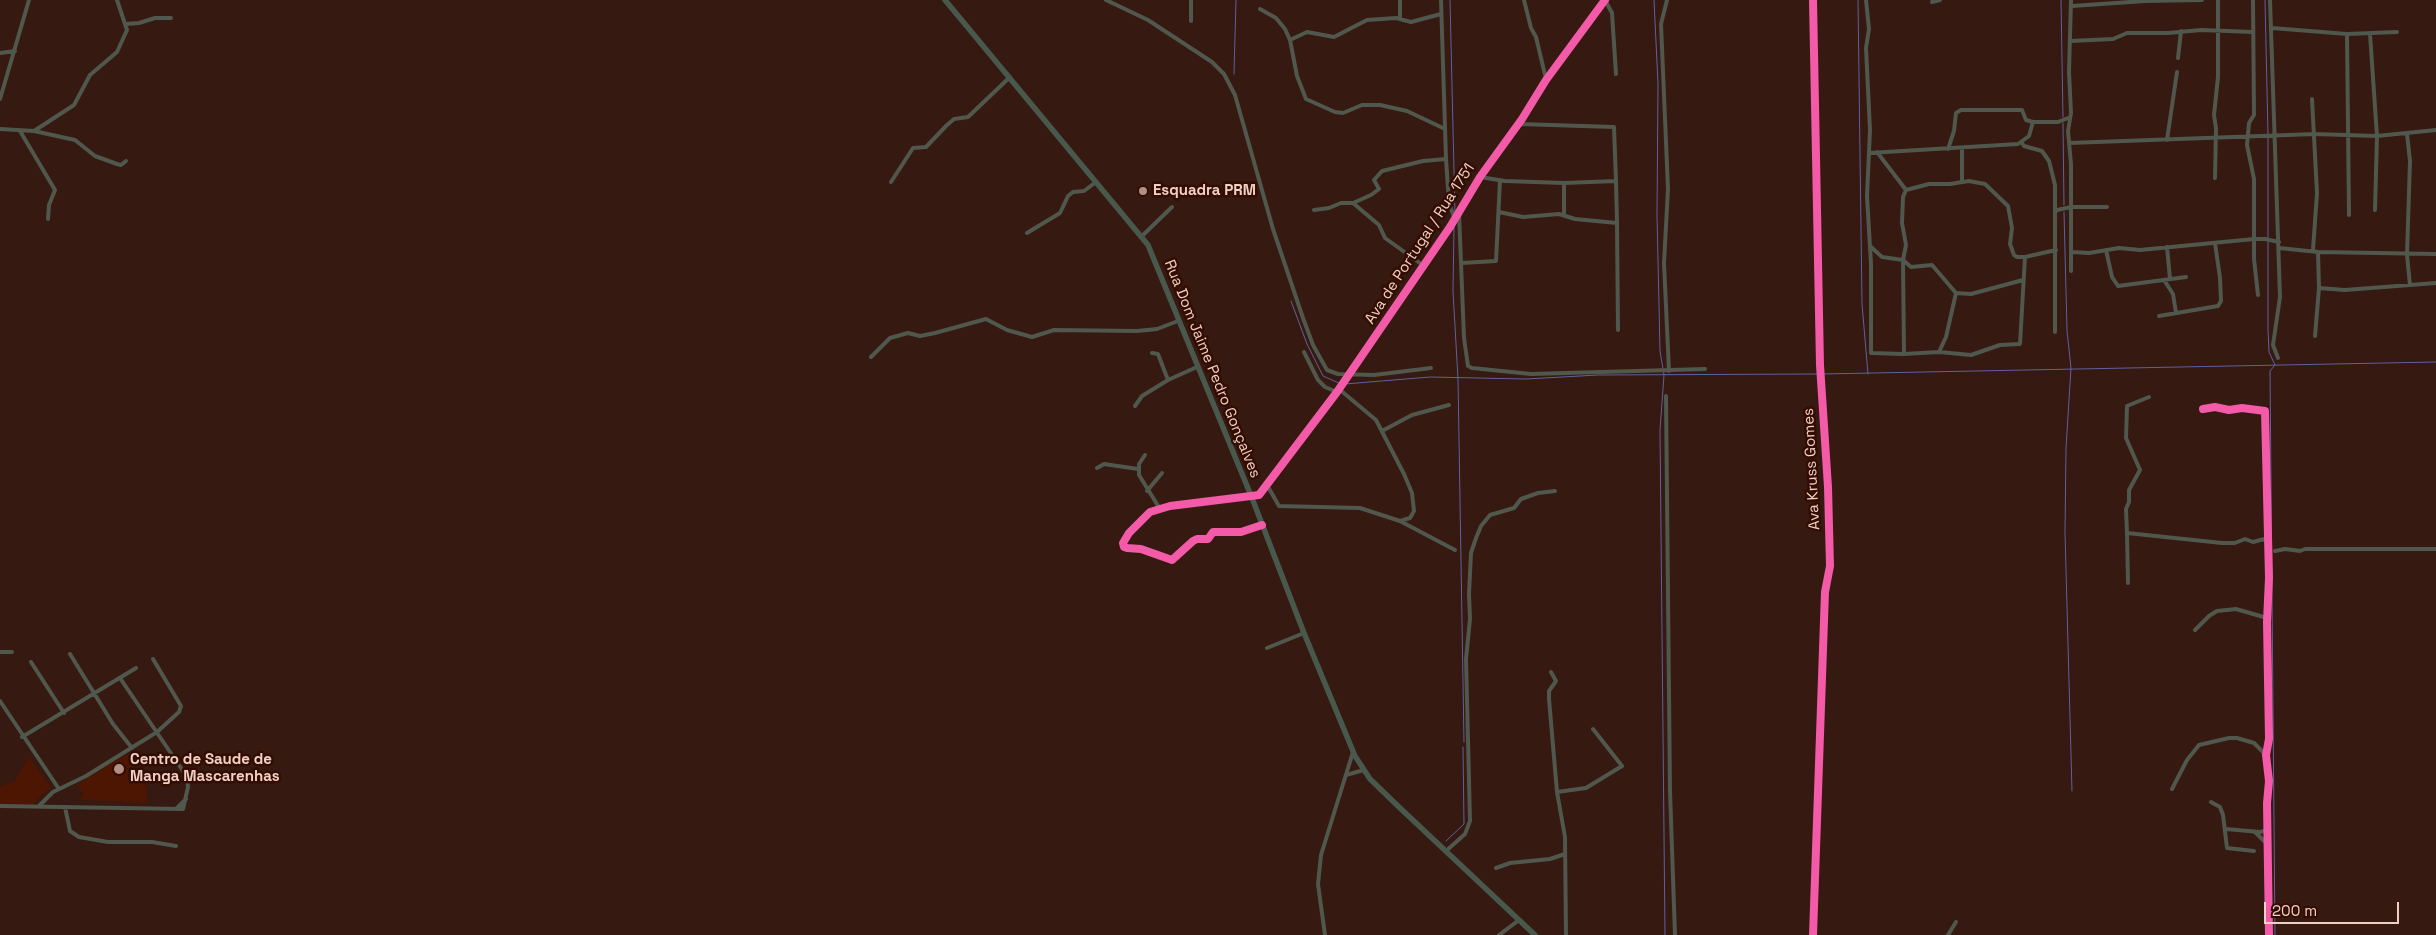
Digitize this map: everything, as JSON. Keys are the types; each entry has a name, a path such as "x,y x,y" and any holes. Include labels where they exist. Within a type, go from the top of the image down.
{"main road":[{"name":"Rua Dom Jaime Pedro Gonçalves","path":"945,0 1148,245 1252,498 1352,752 1364,770 1400,808 1520,920 1530,934"}],"street":[{"path":"0,97 29,0"},
{"path":"34,131 74,105 90,76 117,52 127,30 117,0"},
{"path":"1106,0 1148,20 1212,62 1224,74 1235,95 1273,230 1313,345 1328,370 1338,374 1350,374 1394,373 1431,368"},
{"path":"1191,0 1191,21"},
{"path":"1400,0 1400,19"},
{"path":"1441,0 1446,159 1449,204 1455,219"},
{"path":"1524,0 1531,28 1536,37 1546,80"},
{"path":"1605,0 1612,13 1616,74"},
{"name":"Ava de Portugal / Rua 1751","path":"1252,498 1259,495 1350,374 1455,219 1480,176 1519,124 1546,80 1605,0"},
{"path":"1667,0 1661,24 1668,190 1664,263 1669,371"},
{"name":"Ava Kruss Gomes","path":"1813,0 1820,365 1828,487 1830,566 1824,602 1813,935"},
{"path":"1866,0 1869,29 1866,60 1869,153 1867,196 1872,353 1940,352 1971,355 2000,345 2020,344 2025,257"},
{"path":"1932,2 1940,0"},
{"path":"2071,0 2071,113 2068,118 2071,271"},
{"path":"2072,6 2145,1 2202,0"},
{"path":"2215,178 2216,138 2214,115 2218,77 2218,0"},
{"path":"2253,0 2254,114 2250,123 2247,150 2253,169 2255,193 2254,239 2258,295"},
{"path":"2270,0 2272,28 2270,137 2279,242 2280,305 2273,341 2278,358"},
{"path":"1260,9 1279,21 1290,40 1297,76 1306,99 1335,112 1343,113 1362,106 1380,105 1407,112 1446,129"},
{"path":"1290,40 1307,32 1334,37 1365,21 1400,19 1411,22 1441,14"},
{"path":"126,24 139,23 155,18 171,18"},
{"path":"2272,28 2347,34 2397,32"},
{"path":"2178,58 2181,32"},
{"path":"2070,41 2113,39 2126,33 2253,32"},
{"path":"2347,34 2346,92 2349,135 2350,215"},
{"path":"2370,34 2377,136 2375,210"},
{"path":"0,53 15,51"},
{"path":"2167,140 2177,72"},
{"path":"891,182 913,148 926,147 954,119 968,117 1010,77"},
{"path":"2312,99 2317,193 2313,250"},
{"path":"1948,149 1954,131 1956,113 1961,110 2022,110 2026,120 2033,122 2058,122 2068,118"},
{"path":"1869,153 2022,143 2029,136 2033,122"},
{"path":"1519,124 1614,127 1618,330"},
{"path":"0,129 34,131 74,140 95,156 121,165 126,162"},
{"path":"2068,143 2248,138 2315,134 2377,136 2436,130"},
{"path":"20,131 55,190 49,205 48,218"},
{"path":"2408,134 2410,161 2407,255 2410,285"},
{"path":"2022,143 2024,146 2042,151 2049,161 2055,184 2055,332"},
{"path":"1962,148 1962,182"},
{"path":"1876,152 1906,190"},
{"path":"1314,210 1329,208 1341,203 1353,203 1379,189 1374,180 1382,171 1423,161 1446,159"},
{"path":"1480,176 1500,180 1564,183 1616,181"},
{"path":"1462,263 1496,261 1500,180"},
{"path":"1027,233 1060,213 1068,196 1073,192 1084,191 1096,182"},
{"path":"1904,354 1903,260 1906,245 1902,223 1903,192 1918,186 1962,182 1985,184 2008,206 2012,228 2010,235 2012,248 2017,257 2056,250"},
{"path":"1564,183 1564,215"},
{"path":"1353,203 1379,224 1385,238 1424,266"},
{"path":"1142,236 1172,207"},
{"path":"2055,212 2071,207 2107,207"},
{"path":"1459,212 1466,360 1468,366 1531,374 1705,369"},
{"path":"1499,212 1523,217 1554,214 1582,220 1617,222"},
{"path":"2072,252 2140,250 2254,239 2279,242"},
{"path":"2159,316 2218,306 2221,301 2220,278 2215,243"},
{"path":"1870,246 1882,257 1903,260 1911,267 1932,265 1956,293 1971,294 2023,280"},
{"path":"2167,247 2170,279"},
{"path":"2279,248 2318,252 2436,254"},
{"path":"2106,250 2112,277 2118,286 2186,277"},
{"path":"2315,336 2319,288 2318,252"},
{"path":"2164,280 2172,294 2176,313"},
{"path":"2319,288 2345,290 2436,283"},
{"path":"1940,352 1946,338 1956,293"},
{"path":"871,357 890,338 908,333 920,336 986,319 1007,330 1032,337 1054,330 1136,331 1157,329 1178,321"},
{"path":"1304,352 1318,380 1325,387 1338,390 1372,415 1382,431 1404,474 1414,502 1412,516 1400,521"},
{"path":"1152,353 1156,353 1159,356 1168,380"},
{"path":"1136,406 1142,396 1168,380 1197,367"},
{"path":"1666,396 1670,791 1675,935"},
{"path":"2128,583 2126,509 2129,502 2129,490 2140,470 2126,438 2127,406 2149,397"},
{"path":"1382,431 1412,415 1449,405"},
{"path":"2203,408 2264,410 2269,739 2266,755 2269,782 2267,844 2270,935"},
{"path":"1145,455 1138,469 1147,491 1160,509"},
{"path":"1097,468 1104,464 1138,469"},
{"path":"1147,491 1162,473"},
{"path":"1266,485 1279,506 1360,508 1400,521 1455,550"},
{"path":"1446,851 1464,834 1470,821 1466,659 1470,619 1471,553 1481,526 1490,516 1514,508 1521,499 1538,493 1555,491"},
{"path":"1252,498 1196,502 1150,512 1129,533 1123,543 1124,547 1141,549 1172,560 1193,541 1208,539 1213,532 1241,532 1262,525"},
{"path":"2128,533 2222,543 2236,543 2246,539 2253,542 2264,539 2267,543"},
{"path":"2275,551 2285,549 2300,551 2436,549"},
{"path":"2196,630 2202,621 2217,611 2236,609 2267,618"},
{"path":"1267,648 1304,633"},
{"path":"0,652 12,652"},
{"path":"70,654 94,694 132,748"},
{"path":"40,805 47,797 86,776 157,732 177,715 180,706 153,659"},
{"path":"31,662 64,713"},
{"path":"22,737 136,668"},
{"path":"1551,672 1556,681 1550,691 1549,699 1557,792 1563,822 1566,935"},
{"path":"0,806 40,805 184,809 187,777 120,678"},
{"path":"0,701 1,706 59,790"},
{"path":"1557,792 1586,788 1622,766 1593,728"},
{"path":"2172,789 2187,760 2199,745 2237,738 2254,743 2266,755"},
{"path":"1325,935 1318,884 1321,855 1328,826 1337,809 1352,752"},
{"path":"1346,775 1364,770"},
{"path":"2211,802 2222,810 2227,848 2254,851"},
{"path":"65,807 70,831 79,837 108,842 152,842 176,846"},
{"path":"2226,829 2260,832 2267,830"},
{"path":"2254,830 2267,844"},
{"path":"1496,868 1510,863 1550,859 1565,854"},
{"path":"1499,935 1520,920"},
{"path":"1948,935 1956,922"}],"shaded area":[{"name":"Centro de Saude de Manga Mascarenhas","path":"127,754 147,788 146,803 80,800 83,794 77,784"},
{"path":"29,757 51,787 32,805 0,805 0,786 16,781 16,777"}],"waterway":[{"path":"1234,74 1236,0"},
{"path":"1450,0 1455,214"},
{"path":"1654,0 1658,84 1657,215 1660,351 1664,375 1660,430 1665,935"},
{"path":"1858,0 1862,304 1868,374"},
{"path":"2061,0 2063,117"},
{"path":"2265,0 2268,134"},
{"path":"2063,123 2064,205"},
{"path":"2268,138 2268,329 2269,352 2275,365 2270,371 2275,935"},
{"path":"2064,212 2067,331 2071,368 2066,448 2065,533 2072,791"},
{"path":"1454,227 1453,291 1458,379 1464,742"},
{"path":"1291,301 1307,344 1323,376 1341,384"},
{"path":"1822,374 2436,362"},
{"path":"1345,384 1430,377 1526,379 1598,375 1818,374"},
{"path":"1446,841 1464,824 1463,747"}],"cycle path":[{"path":"1262,525 1241,532 1213,532 1208,539 1193,541 1172,560 1141,549 1124,547 1123,543 1129,533 1150,512 1170,506 1259,495 1337,392 1450,227 1480,177 1522,119 1546,80 1605,0"},
{"path":"1813,0 1820,365 1828,487 1830,566 1825,592 1813,935"},
{"path":"2203,409 2215,407 2229,410 2242,408 2265,411 2269,578 2267,622 2269,739 2266,755 2269,781 2267,803 2269,935"}],"place":[{"name":"Esquadra PRM","path":"1143,191"},
{"name":"Centro de Saude de Manga Mascarenhas","path":"119,769"}]}
